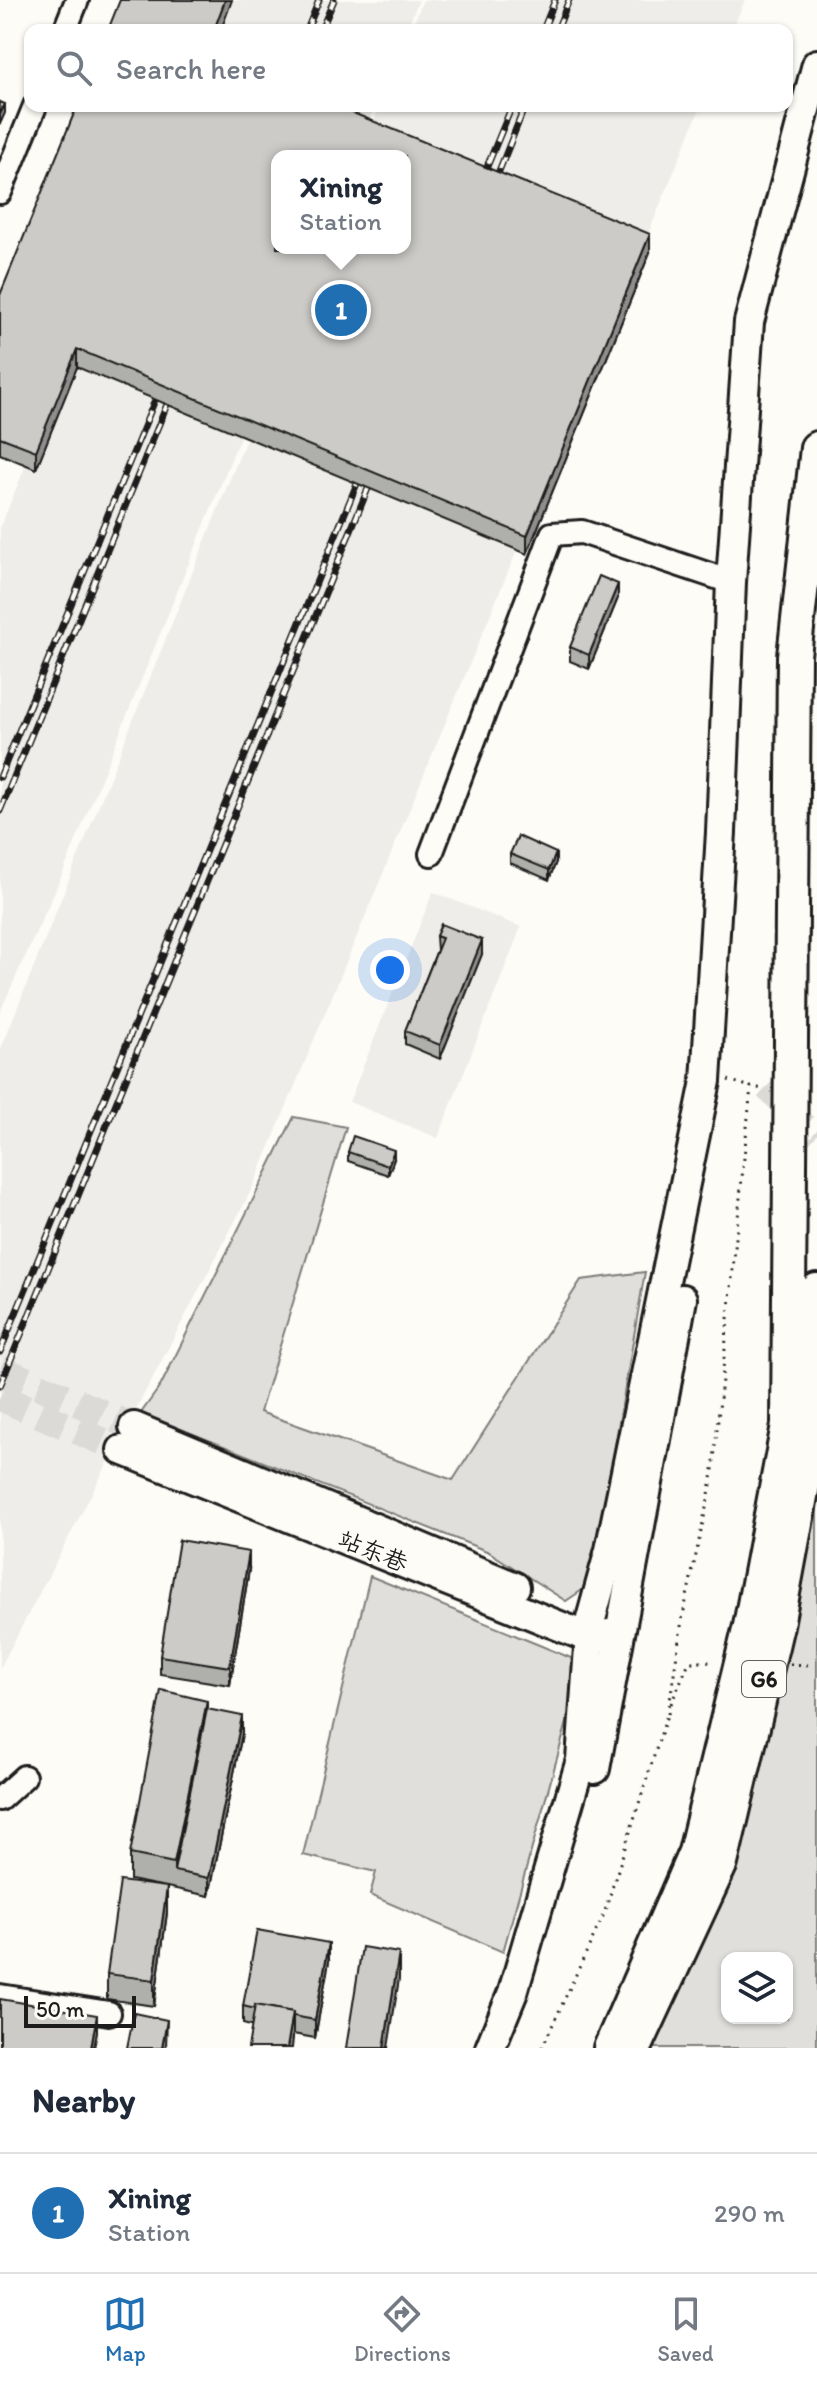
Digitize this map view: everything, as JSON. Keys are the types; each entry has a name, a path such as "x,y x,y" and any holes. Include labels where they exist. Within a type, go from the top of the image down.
{"highway":[{"name":"G6","path":"610,2048 695,1852 750,1626 788,1425 794,656 817,448"},
{"name":"G6","path":"635,2048 721,1863 777,1625 814,1426 817,1290"}],"main road":[{"path":"490,2048 513,1992 581,1760 592,1629 706,1081 721,832 731,582 749,322 817,64"},
{"path":"507,2048 530,1992 597,1762 738,1083 738,831 745,590 768,322 817,131"},
{"name":"站东巷","path":"128,1439 592,1629"},
{"path":"592,1629 625,1616"}],"street":[{"path":"67,24 77,0"},
{"path":"0,192 33,112"},
{"path":"431,854 552,534 582,532 731,582"},
{"path":"0,1799 24,1777"},
{"path":"0,1996 109,2013"}],"path":[{"path":"668,1714 716,1454 738,1083 765,1089"},
{"path":"542,2048 604,1914 668,1714 689,1662 711,1662"},
{"path":"779,1664 811,1665"}],"shaded area":[{"path":"216,0 419,0 409,24 206,24"},
{"path":"423,0 745,0 735,24 413,24"},
{"path":"171,112 373,112 357,150 271,150 271,254 315,254 62,875 0,1012 0,528"},
{"path":"378,112 699,112 253,1187 0,1668 0,1051 321,254 411,254 411,150 362,150"},
{"path":"433,892 521,927 438,1138 349,1102"},
{"path":"294,1117 346,1127 260,1412 453,1480 581,1280 645,1272 591,1584 566,1601 489,1552 141,1413 161,1385"},
{"path":"817,1406 817,2048 645,2048"},
{"path":"370,1576 571,1658 576,1690 503,1952 370,1895 376,1872 303,1855"}],"building":[{"path":"120,0 225,0 216,24 110,24"},
{"path":"75,112 351,112 650,234 527,536 77,349 36,451 0,437 0,295"},
{"path":"599,576 618,584 589,655 570,647"},
{"path":"518,836 556,853 549,870 510,854"},
{"path":"441,924 482,940 440,1045 405,1031 442,938 436,936"},
{"path":"353,1136 394,1150 388,1166 348,1152"},
{"path":"179,1540 249,1552 230,1667 160,1656"},
{"path":"161,1690 207,1701 174,1863 130,1854"},
{"path":"207,1709 242,1716 209,1878 174,1871"},
{"path":"120,1881 167,1887 154,1980 107,1974"},
{"path":"257,1930 329,1943 315,2020 293,2016 293,2012 255,2005 255,2009 243,2006"},
{"path":"362,1947 399,1953 384,2048 346,2048"},
{"path":"0,1999 97,2015 91,2048 0,2048"},
{"path":"255,2005 293,2012 287,2048 248,2048"},
{"path":"134,2013 167,2020 162,2048 127,2048"}],"tunnel":[{"path":"765,1089 817,1135"},
{"path":"0,1369 134,1427"},
{"path":"0,1397 122,1450"}],"railway":[{"path":"309,24 319,0"},
{"path":"324,24 334,0"},
{"path":"545,24 555,0"},
{"path":"559,24 569,0"},
{"path":"479,186 510,112"},
{"path":"491,191 523,112"},
{"path":"0,777 164,378"},
{"path":"0,811 175,385"},
{"path":"0,1352 365,464"},
{"path":"0,1386 376,469"}],"place":[{"name":"Xining","path":"341,310"}]}
